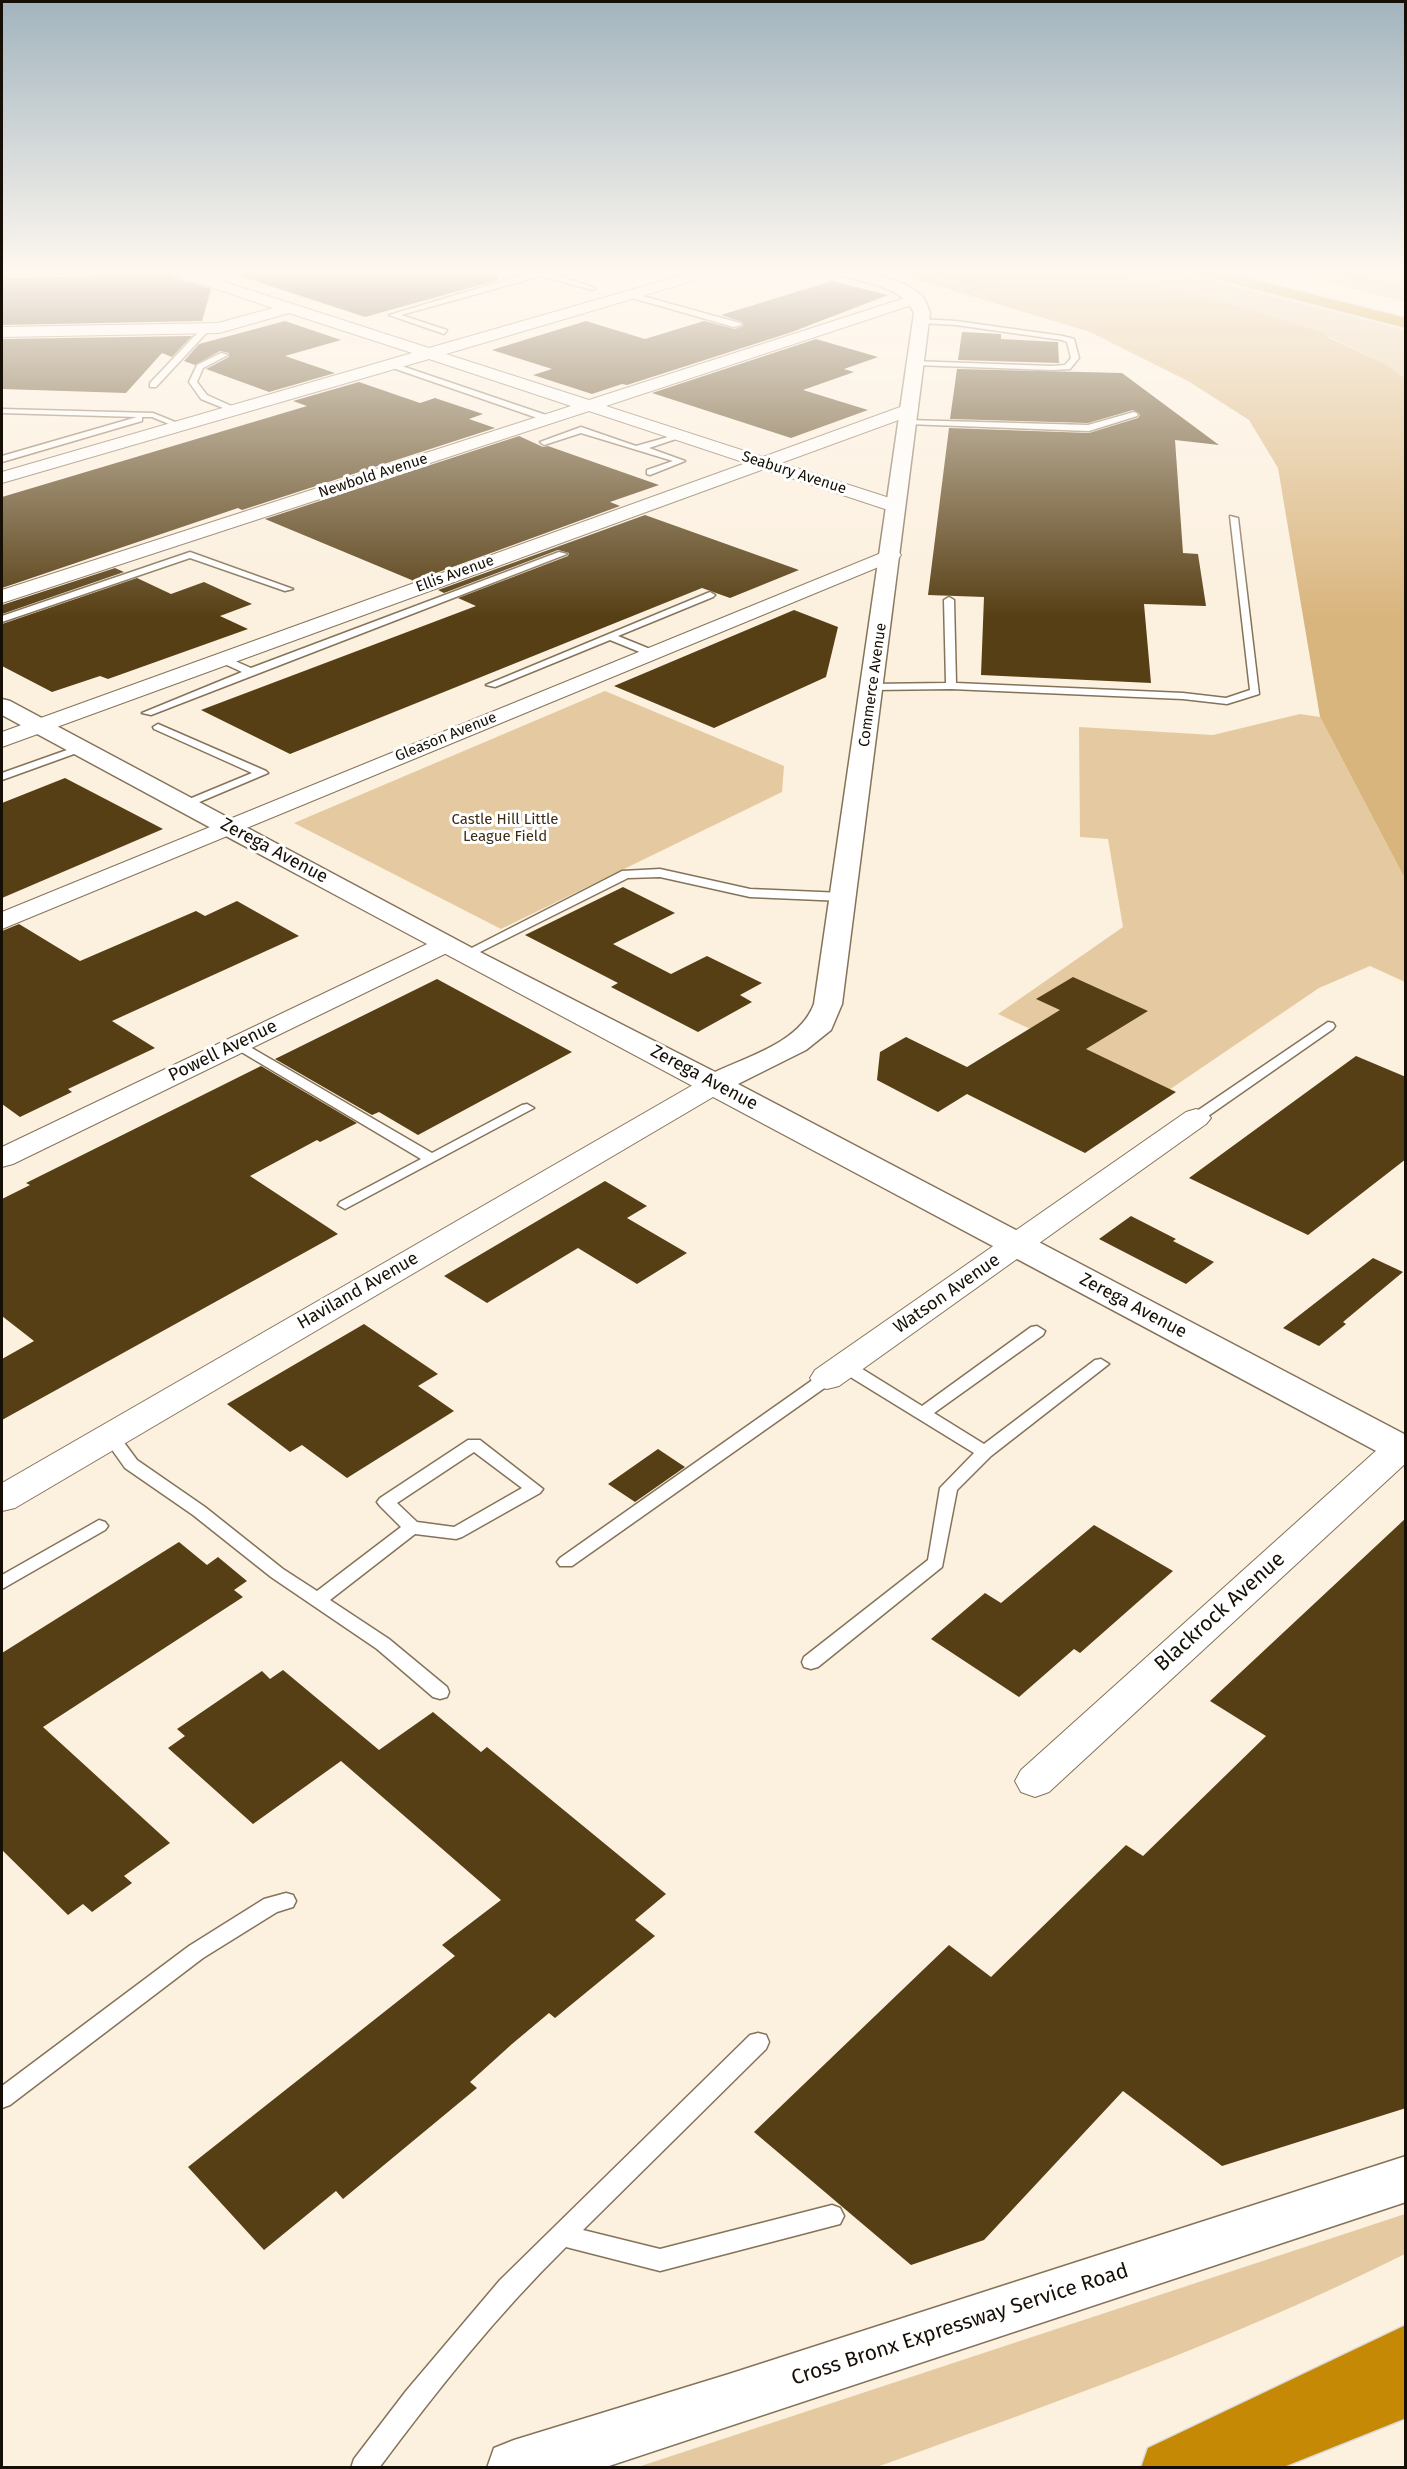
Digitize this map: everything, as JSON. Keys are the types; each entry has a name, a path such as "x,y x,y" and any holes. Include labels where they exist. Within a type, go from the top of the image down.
{"highway":[{"path":"1168,2468 1406,2351"},
{"path":"1209,2468 1406,2391"}],"main road":[{"name":"Commerce Avenue","path":"715,1084 796,1044 821,1024 828,1004 891,555 895,506 912,387"},
{"name":"Zerega Avenue","path":"2,706 454,949 715,1084 1404,1448"},
{"name":"Cross Bronx Expressway Service Road","path":"514,2468 729,2401 1406,2179"}],"street":[{"path":"2,478 311,387"},
{"name":"Seabury Avenue","path":"533,387 895,506"},
{"name":"Newbold Avenue","path":"2,597 549,419 654,387"},
{"name":"Ellis Avenue","path":"2,740 761,462 908,416"},
{"name":"Gleason Avenue","path":"2,921 891,555"},
{"name":"Powell Avenue","path":"2,1158 238,1044 454,949"},
{"name":"Haviland Avenue","path":"2,1499 715,1084"},
{"name":"Watson Avenue","path":"836,1372 1196,1118"},
{"name":"Blackrock Avenue","path":"1035,1781 1404,1448"}],"lane":[{"path":"196,387 206,399 233,410"},
{"path":"457,387 549,419"},
{"path":"2,411 153,415 181,426"},
{"path":"908,416 1083,428 1134,414"},
{"path":"2,459 153,415"},
{"path":"544,442 581,430 636,449 680,435"},
{"path":"641,448 681,461 650,472"},
{"path":"872,687 951,686 1183,696 1227,701 1255,692 1233,518"},
{"path":"147,713 562,554"},
{"path":"2,619 190,555 288,589"},
{"path":"490,685 710,595"},
{"path":"949,600 951,686"},
{"path":"609,636 651,653"},
{"path":"222,659 250,672"},
{"path":"158,727 261,773 186,804"},
{"path":"2,777 81,748"},
{"path":"454,949 626,874 660,873 750,893 843,897"},
{"name":"Watson Avenue","path":"1196,1118 1328,1026"},
{"path":"238,1044 432,1159"},
{"path":"345,1205 527,1108"},
{"path":"924,1413 1037,1331"},
{"path":"811,1662 936,1563 949,1488 985,1452 1101,1364"},
{"path":"836,1372 924,1413 985,1452"},
{"name":"Watson Avenue","path":"566,1562 836,1372"},
{"path":"111,1437 131,1464 317,1600 383,1644 440,1692"},
{"path":"317,1600 412,1528 456,1533 534,1489 474,1444 386,1502 412,1528"},
{"path":"2,1583 99,1526"},
{"path":"2,2098 196,1952 271,1905 286,1900"},
{"path":"363,2468 415,2400 507,2288 758,2042"},
{"path":"562,2235 660,2260 832,2217"}],"green space":[{"name":"Castle Hill Little League Field","path":"605,691 784,766 782,792 501,929 294,823"},
{"path":"1300,714 1320,717 1405,879 1405,982 1370,966 1319,988 1166,1092 998,1014 1123,927 1108,839 1080,837 1079,727 1213,735"},
{"path":"1405,2214 1405,2254 1215,2340 874,2468 638,2467"}],"shaded area":[{"path":"1198,387 1405,387 1405,879 1320,717 1278,468 1249,420"}],"building":[{"path":"2,387 131,387 126,393"},
{"path":"256,387 286,387 269,392"},
{"path":"341,387 374,387 420,403 435,398 483,414 469,419 495,428 242,510 238,508 2,588 2,497 307,406 293,401"},
{"path":"571,387 612,387 592,394"},
{"path":"670,387 811,387 803,390 868,410 791,438 652,393"},
{"path":"954,387 1141,387 1219,445 1175,440 1183,553 1198,554 1206,606 1144,604 1151,683 981,675 984,597 928,595 949,428 1089,433 1138,418 1140,415 1133,410 1088,423 950,419"},
{"path":"519,436 543,447 548,446 659,485 610,502 620,506 414,581 265,519"},
{"path":"645,515 799,570 730,598 702,588 290,754 201,710 476,606 458,598 568,556 569,553 558,550 444,593 438,590"},
{"path":"115,568 124,572 2,614 2,605"},
{"path":"137,578 171,594 204,582 252,604 220,616 248,629 108,679 100,676 52,692 2,666 2,624"},
{"path":"794,610 838,627 826,677 714,728 614,686"},
{"path":"65,778 163,829 2,898 2,803"},
{"path":"623,887 675,913 613,944 671,974 707,956 762,983 740,995 752,1002 698,1032 611,987 618,983 525,935"},
{"path":"237,901 299,936 112,1021 155,1048 68,1089 72,1092 20,1117 2,1104 2,931 19,924 80,961 196,911 205,916"},
{"path":"1073,977 1148,1011 1086,1049 1176,1092 1085,1153 967,1094 938,1112 877,1080 880,1052 906,1037 967,1067 1060,1010 1036,999"},
{"path":"437,979 572,1052 418,1135 379,1112 372,1115 275,1059"},
{"path":"1356,1056 1406,1077 1406,1159 1308,1235 1189,1178"},
{"path":"261,1066 357,1123 320,1142 317,1140 250,1176 338,1234 2,1420 2,1359 34,1341 2,1316 2,1199 30,1185 26,1183"},
{"path":"605,1181 647,1206 627,1218 687,1253 637,1284 578,1248 487,1303 444,1276"},
{"path":"1131,1216 1214,1262 1186,1284 1099,1239"},
{"path":"1373,1258 1403,1272 1343,1322 1346,1324 1319,1346 1283,1328"},
{"path":"364,1324 438,1374 418,1386 454,1411 347,1478 302,1445 290,1452 227,1404"},
{"path":"658,1449 685,1467 635,1502 608,1484"},
{"path":"1406,1518 1406,2108 1222,2166 1123,2091 984,2240 911,2265 754,2132 949,1945 991,1977 1126,1845 1143,1856 1266,1736 1210,1701"},
{"path":"1094,1525 1173,1571 1080,1653 1074,1649 1019,1697 931,1639 985,1593 1001,1603"},
{"path":"179,1542 207,1565 218,1557 247,1581 234,1590 243,1597 43,1727 170,1843 124,1876 132,1883 92,1912 83,1904 68,1915 2,1850 2,1653"},
{"path":"283,1670 379,1750 433,1712 481,1752 487,1747 666,1894 635,1920 655,1936 555,2018 549,2013 512,2044 470,2082 477,2088 343,2199 336,2191 264,2250 188,2167 455,1956 442,1945 501,1900 341,1761 253,1824 168,1748 185,1736 177,1729 262,1671 270,1679"}]}
